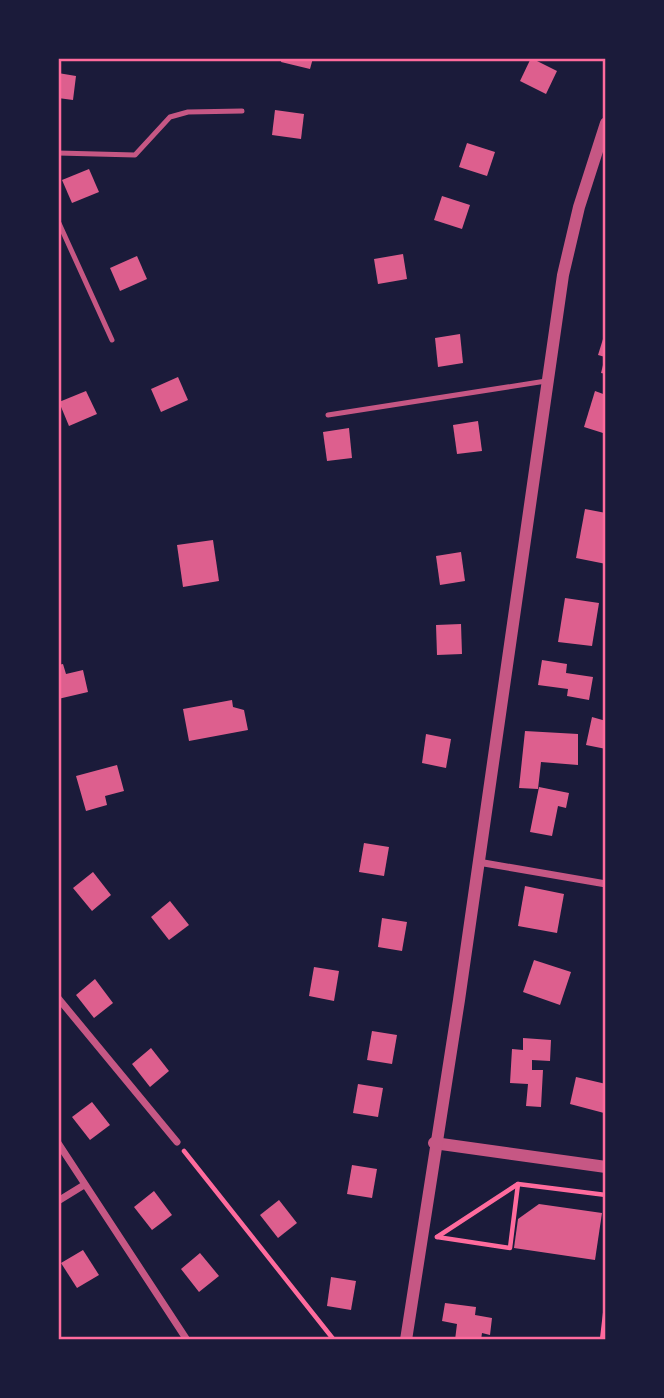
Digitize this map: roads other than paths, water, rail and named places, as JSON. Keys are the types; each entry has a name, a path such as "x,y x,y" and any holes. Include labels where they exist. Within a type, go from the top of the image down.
{"street":[{"path":"406,1340 434,1143 459,1000 547,381 570,242 606,123"},
{"path":"477,862 606,884"},
{"path":"58,998 177,1142"},
{"path":"58,1143 187,1340"},
{"path":"434,1143 606,1167"},
{"path":"58,1201 84,1185"}],"lane":[{"path":"58,153 135,155 170,117 188,111 242,111"},
{"path":"58,221 111,341"},
{"path":"328,415 547,381"}]}
